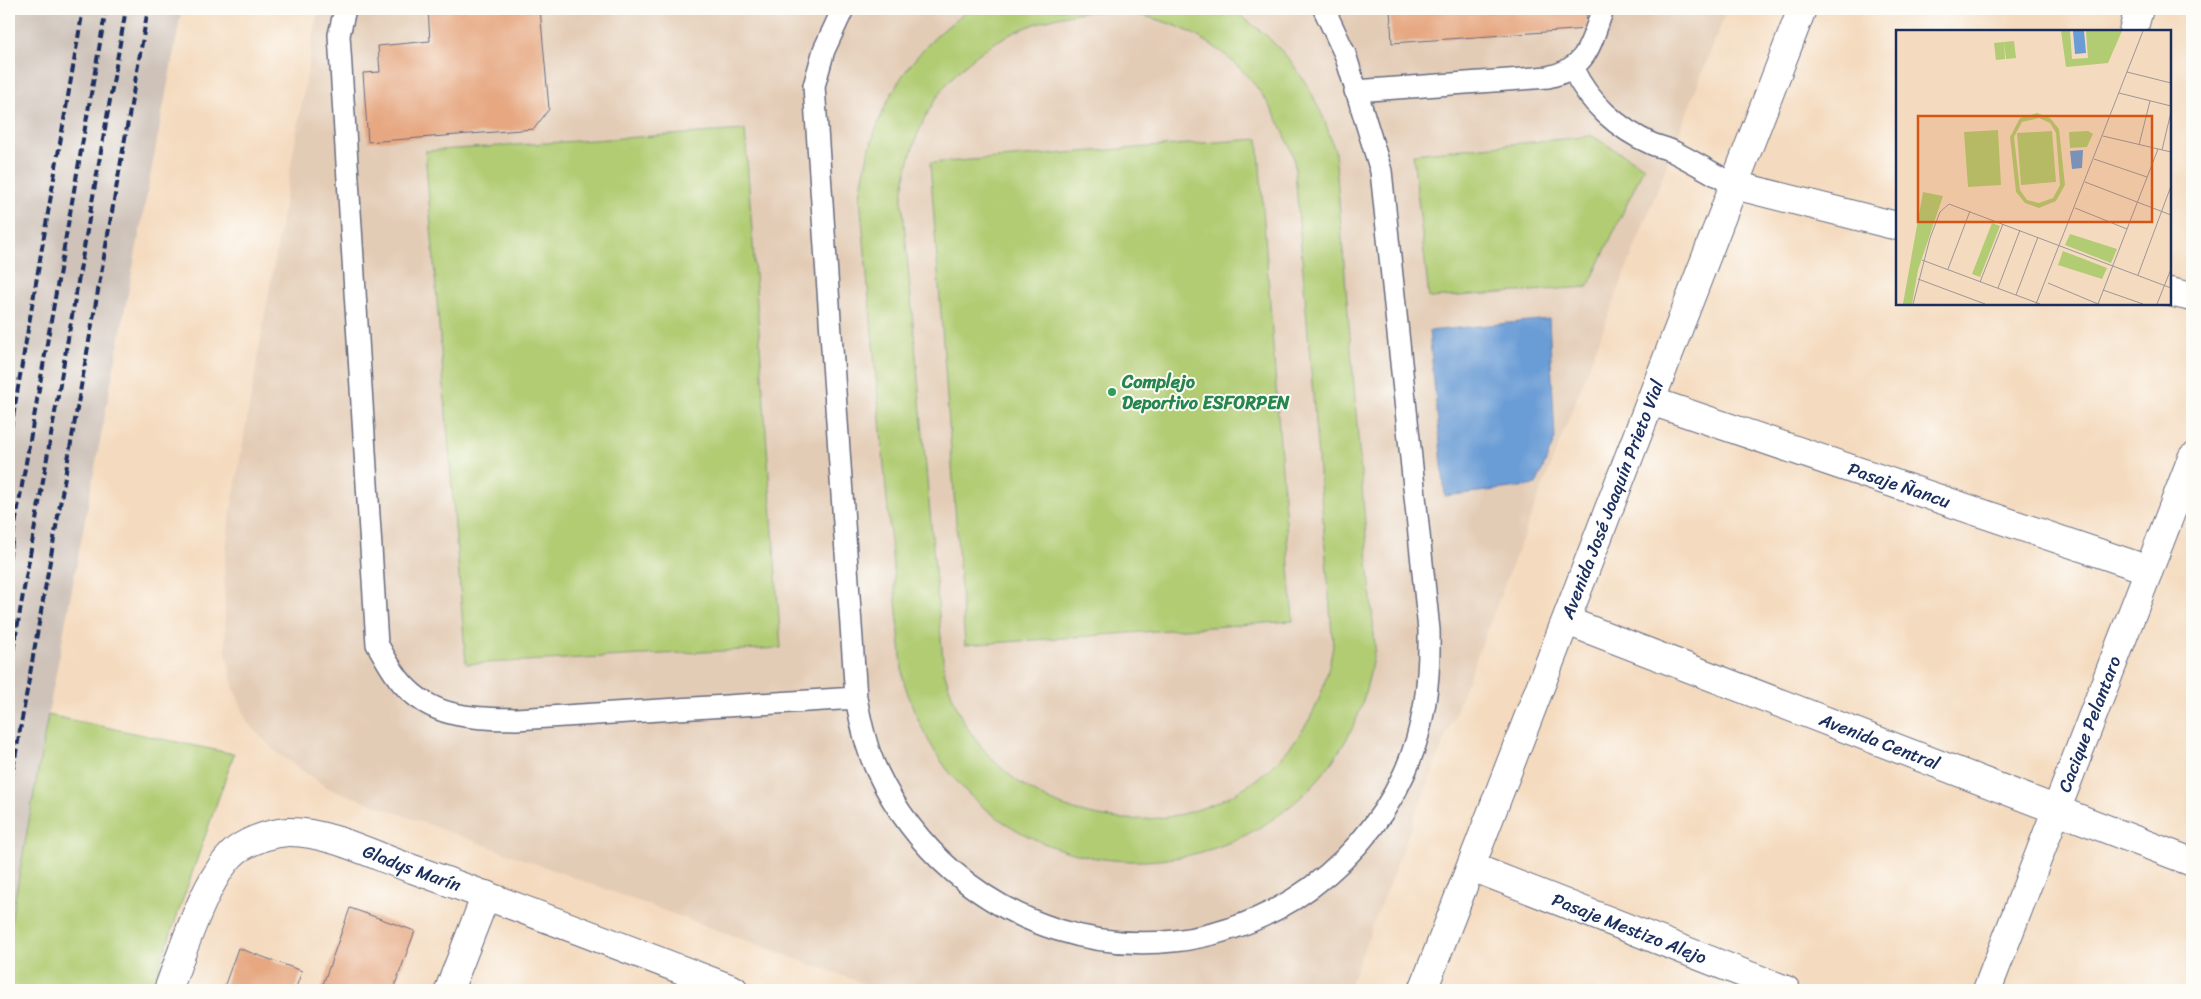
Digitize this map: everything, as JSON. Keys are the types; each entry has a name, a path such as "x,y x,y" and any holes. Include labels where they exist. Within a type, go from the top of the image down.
{"street":[{"name":"Avenida José Joaquín Prieto Vial","path":"1423,990 1802,9"},
{"path":"2133,30 2139,9"},
{"path":"1734,185 1896,226"},
{"path":"2171,292 2192,297"},
{"name":"Pasaje Ñancu","path":"1651,401 2149,570"},
{"name":"Cacique Pelantaro","path":"1987,990 2192,458"},
{"name":"Avenida Central","path":"1567,621 2192,862"},
{"name":"Gladys Marín","path":"168,990 202,901 222,868 239,848 263,836 288,832 323,837 486,895 734,990"},
{"name":"Pasaje Mestizo Alejo","path":"1472,867 1786,990"},
{"path":"450,990 486,895"}],"lane":[{"path":"345,9 339,35 377,644 402,683 426,704 464,718 516,719 856,698"},
{"path":"844,9 824,50 814,86 856,698 863,734 876,769 893,802 913,832 965,884 996,904 1029,920 1064,932 1100,940 1137,943 1174,941 1210,935 1246,923 1279,908 1311,888 1340,865 1386,807 1404,774 1417,740 1426,704 1430,667 1429,630 1381,171 1345,54 1324,9"},
{"path":"1355,91 1548,77 1574,69 1586,52 1603,9"},
{"path":"1574,69 1581,85 1608,116 1631,132 1672,151 1734,185"}],"shaded area":[{"path":"9,9 182,9 48,715 9,932"},
{"path":"318,9 1727,9 1348,990 881,990 326,787 273,750 248,723 234,689 226,652 224,570 229,523"}],"green space":[{"path":"971,9 1232,9 1266,35 1290,60 1309,88 1324,119 1335,151 1375,648 1363,701 1357,718 1327,769 1286,809 1238,838 1186,856 1130,861 1075,853 1022,833 973,798 949,772 922,728 903,679 860,197 872,140 894,90 908,67 926,46","holes":["1082,12 1118,12 1139,15 1167,23 1193,34 1216,48 1237,65 1255,85 1271,108 1284,132 1294,159 1333,646 1323,689 1310,719 1269,768 1228,797 1182,814 1133,819 1085,813 1039,795 999,765 965,724 953,698 944,671 902,198 909,160 921,127 937,97 958,72 982,51 1011,34 1045,21"]},
{"path":"745,130 781,648 466,664 425,151"},
{"path":"1592,136 1644,167 1588,287 1429,298 1413,154"},
{"name":"Complejo Deportivo ESFORPEN","path":"1258,139 1293,621 965,645 930,163"},
{"path":"48,715 234,754 151,990 9,990 9,932"}],"water":[{"path":"1549,319 1555,439 1536,485 1445,496 1429,331"}],"building":[{"path":"428,9 540,9 549,109 534,129 368,142 363,73 380,72 378,46 430,41"},
{"path":"1390,9 1586,9 1587,29 1392,43"},
{"path":"350,908 415,931 393,990 321,990"},
{"path":"238,948 302,971 295,990 223,990"}],"railway":[{"path":"9,440 83,9"},
{"path":"9,559 106,9"},
{"path":"9,674 126,9"},
{"path":"9,792 148,9"}],"place":[{"name":"Complejo Deportivo ESFORPEN","path":"1112,392"}]}
